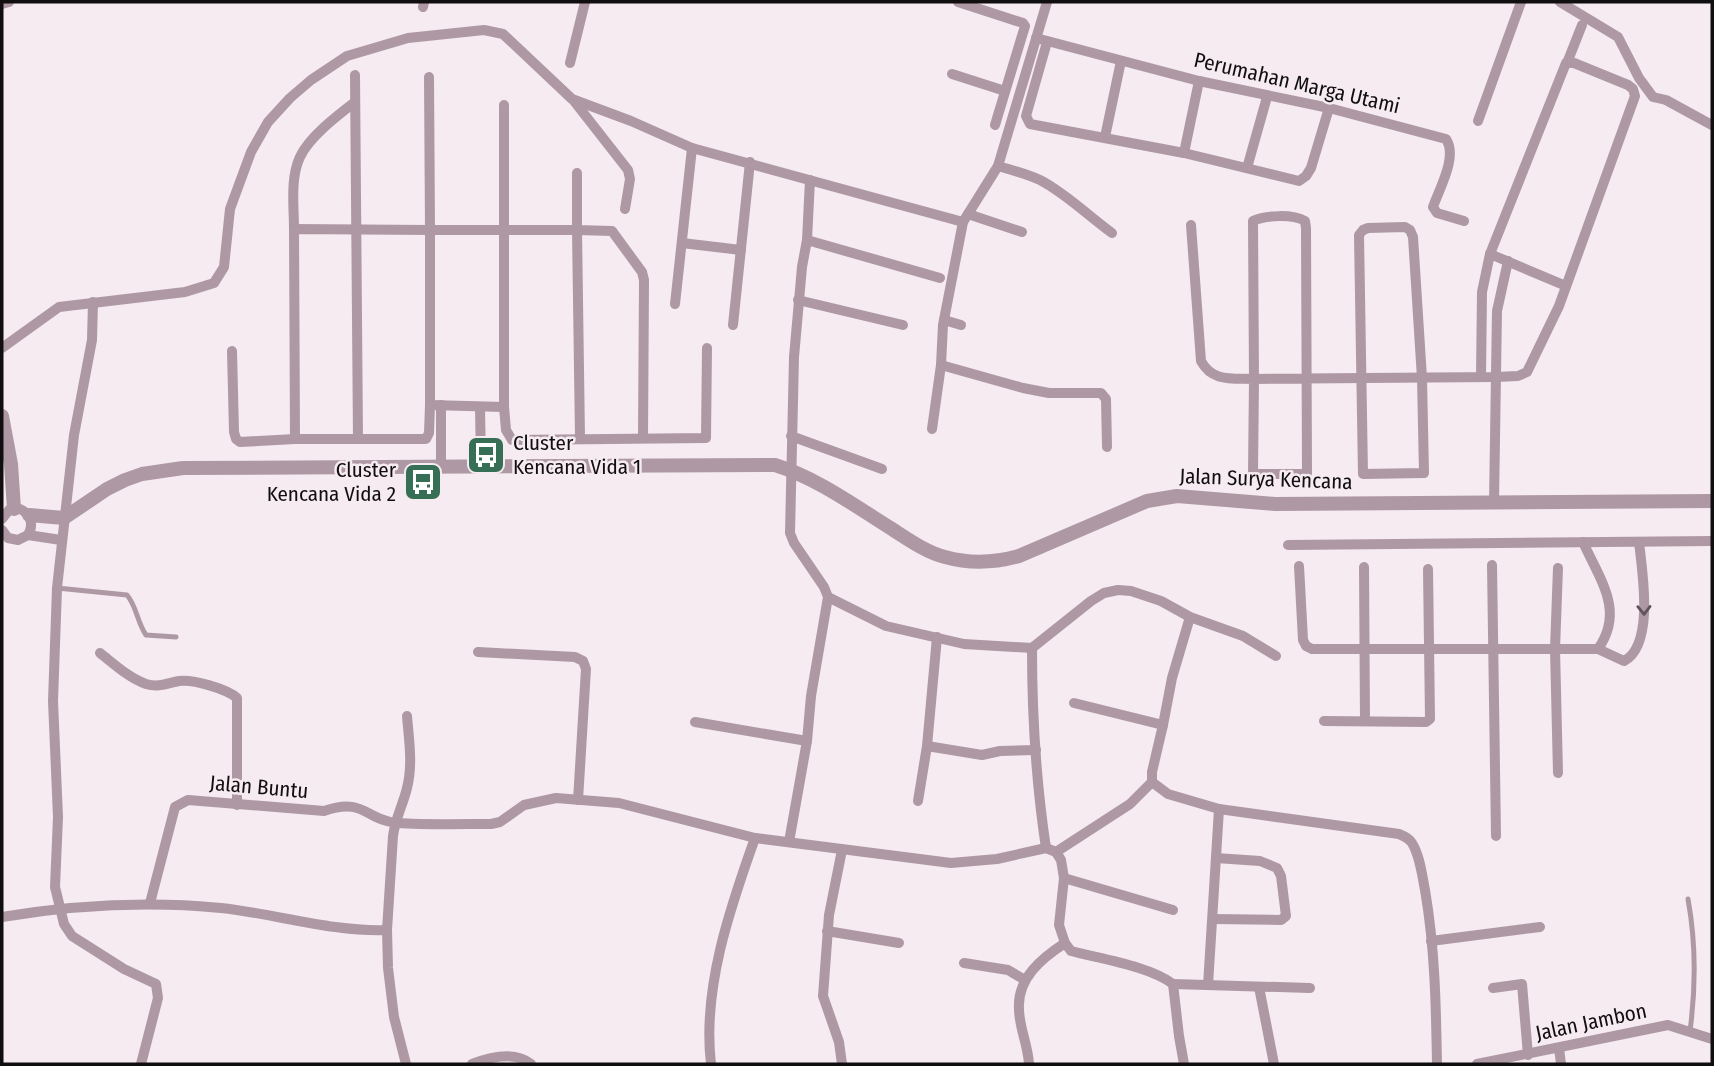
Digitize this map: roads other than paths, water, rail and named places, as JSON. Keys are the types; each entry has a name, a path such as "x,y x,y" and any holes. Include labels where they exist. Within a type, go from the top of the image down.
{"street":[{"path":"2,4 9,2"},
{"path":"570,63 585,2"},
{"path":"958,2 1026,26 995,125"},
{"path":"1046,2 1026,116 1030,124 1184,153 1299,181 1306,176 1329,108"},
{"path":"1478,121 1521,2"},
{"path":"1560,2 1618,37 1639,78 1653,97 1666,100 1712,125"},
{"path":"1481,376 1482,292 1490,254 1582,25"},
{"path":"2,348 59,307 186,292 214,283 224,267 230,209 258,136 290,98 347,56 408,38 484,30 503,34 572,99 628,170 630,179 625,209"},
{"path":"932,429 944,320 965,218 998,166 1041,40"},
{"name":"Perumahan Marga Utami","path":"1041,40 1199,81 1329,108 1446,139 1450,145 1450,157 1433,207 1437,213 1464,220"},
{"path":"1105,137 1121,61"},
{"path":"1191,225 1201,360 1206,371 1216,377 1307,381 1518,376 1527,372 1559,306 1635,96 1628,85 1567,62"},
{"path":"952,74 1005,91"},
{"path":"355,75 358,439"},
{"path":"429,77 430,230 440,466"},
{"path":"1184,153 1199,81"},
{"path":"1247,168 1267,97"},
{"path":"572,99 692,148 1022,232"},
{"path":"295,439 294,182 300,156 328,122 355,102"},
{"path":"504,105 504,407 506,430 512,440 706,438 707,348"},
{"path":"675,304 692,148"},
{"path":"733,325 750,162"},
{"path":"998,166 1037,178 1049,185 1112,233"},
{"path":"578,173 580,438"},
{"path":"789,842 828,597 790,533 791,436 798,300 807,240 810,180"},
{"path":"1299,217 1305,220 1306,228 1307,474 1253,474 1254,380 1253,221 1260,218 1299,217"},
{"path":"1405,227 1413,237 1422,378 1424,473 1363,474 1359,236 1368,228 1405,227"},
{"path":"294,229 612,232 642,272 644,280 643,438"},
{"path":"807,240 940,278"},
{"path":"682,243 741,250"},
{"path":"1490,254 1566,286"},
{"path":"1494,503 1497,311 1508,261"},
{"path":"798,300 904,325"},
{"path":"93,302 92,340 74,435 57,588 53,731 58,817 55,880 58,907 72,936 124,969 156,984 158,998 141,1064"},
{"path":"944,320 961,325"},
{"path":"232,351 236,439 240,442 295,439 426,439 436,405"},
{"path":"941,365 1036,390 1101,393 1106,399 1107,447"},
{"path":"436,405 504,407"},
{"path":"480,407 481,466"},
{"path":"2,416 11,464 14,509"},
{"path":"791,436 882,469"},
{"name":"Jalan Surya Kencana","path":"64,518 125,480 142,474 183,468 775,465 815,481 918,545 945,557 982,563 1019,556 1147,501 1177,496 1275,503 1712,502"},
{"path":"2,519 14,509 25,511 32,526 28,535"},
{"path":"29,515 64,518"},
{"path":"2,530 13,540 28,535 61,540"},
{"path":"1288,545 1712,541"},
{"path":"1583,542 1608,598 1612,616 1606,638 1598,649"},
{"path":"1299,566 1303,640 1306,646 1312,649 1598,649 1624,661 1628,660 1644,626 1639,542"},
{"path":"1492,565 1496,836"},
{"path":"1364,567 1365,721"},
{"path":"1558,568 1555,649 1558,773"},
{"path":"1324,720 1426,722 1430,719 1428,569"},
{"path":"828,597 886,625 937,638 964,643 1032,648 1104,593 1130,591 1161,601 1191,617 1243,636 1276,656"},
{"path":"395,823 492,824 500,822 524,805 542,800 578,800 620,803 755,838 951,863 1051,850 1130,804 1152,782 1172,678 1191,617"},
{"path":"918,801 937,638"},
{"path":"1032,648 1039,793 1051,850 1061,860 1064,878 1059,925 1071,951 1132,967 1167,979 1173,984 1310,988"},
{"path":"478,652 575,657 583,661 586,669 578,800"},
{"path":"100,653 125,673 146,684 160,686 183,681 226,690 237,698 237,806"},
{"path":"1074,703 1163,725"},
{"path":"406,1064 394,1017 387,930 395,823 408,787 410,765 407,716"},
{"path":"695,722 807,741"},
{"path":"926,746 982,755 1000,751 1036,750"},
{"path":"1152,782 1168,794 1219,809 1399,834 1407,838 1413,844 1419,864 1429,915 1437,1064"},
{"name":"Jalan Buntu","path":"150,903 175,807 188,800 324,811 352,806 395,823"},
{"path":"1208,985 1219,809"},
{"path":"711,1064 710,1025 715,985 738,888 755,838"},
{"path":"842,850 827,931 823,996 839,1042 842,1064"},
{"path":"1213,919 1281,920 1286,916 1281,876 1277,868 1260,861 1216,858"},
{"path":"1064,878 1173,910"},
{"path":"2,917 58,907 119,907 150,903 222,908 361,930 387,930"},
{"path":"1432,941 1540,927"},
{"path":"827,931 899,943"},
{"path":"1029,1064 1018,1008 1025,980 1040,959 1065,943"},
{"path":"964,963 1008,970 1025,980"},
{"path":"1173,984 1184,1064"},
{"path":"1493,988 1521,984 1528,1055"},
{"path":"1259,987 1274,1064"},
{"name":"Jalan Jambon","path":"1477,1064 1668,1025 1712,1039"},
{"path":"1559,1048 1561,1064"},
{"path":"472,1064 492,1057 525,1059 531,1064"}],"lane":[{"path":"57,588 127,595 146,635 176,637"},
{"path":"1688,899 1695,979 1690,1031"}],"place":[{"name":"Cluster Kencana Vida 1","path":"486,455"},
{"name":"Cluster Kencana Vida 2","path":"423,482"}]}
